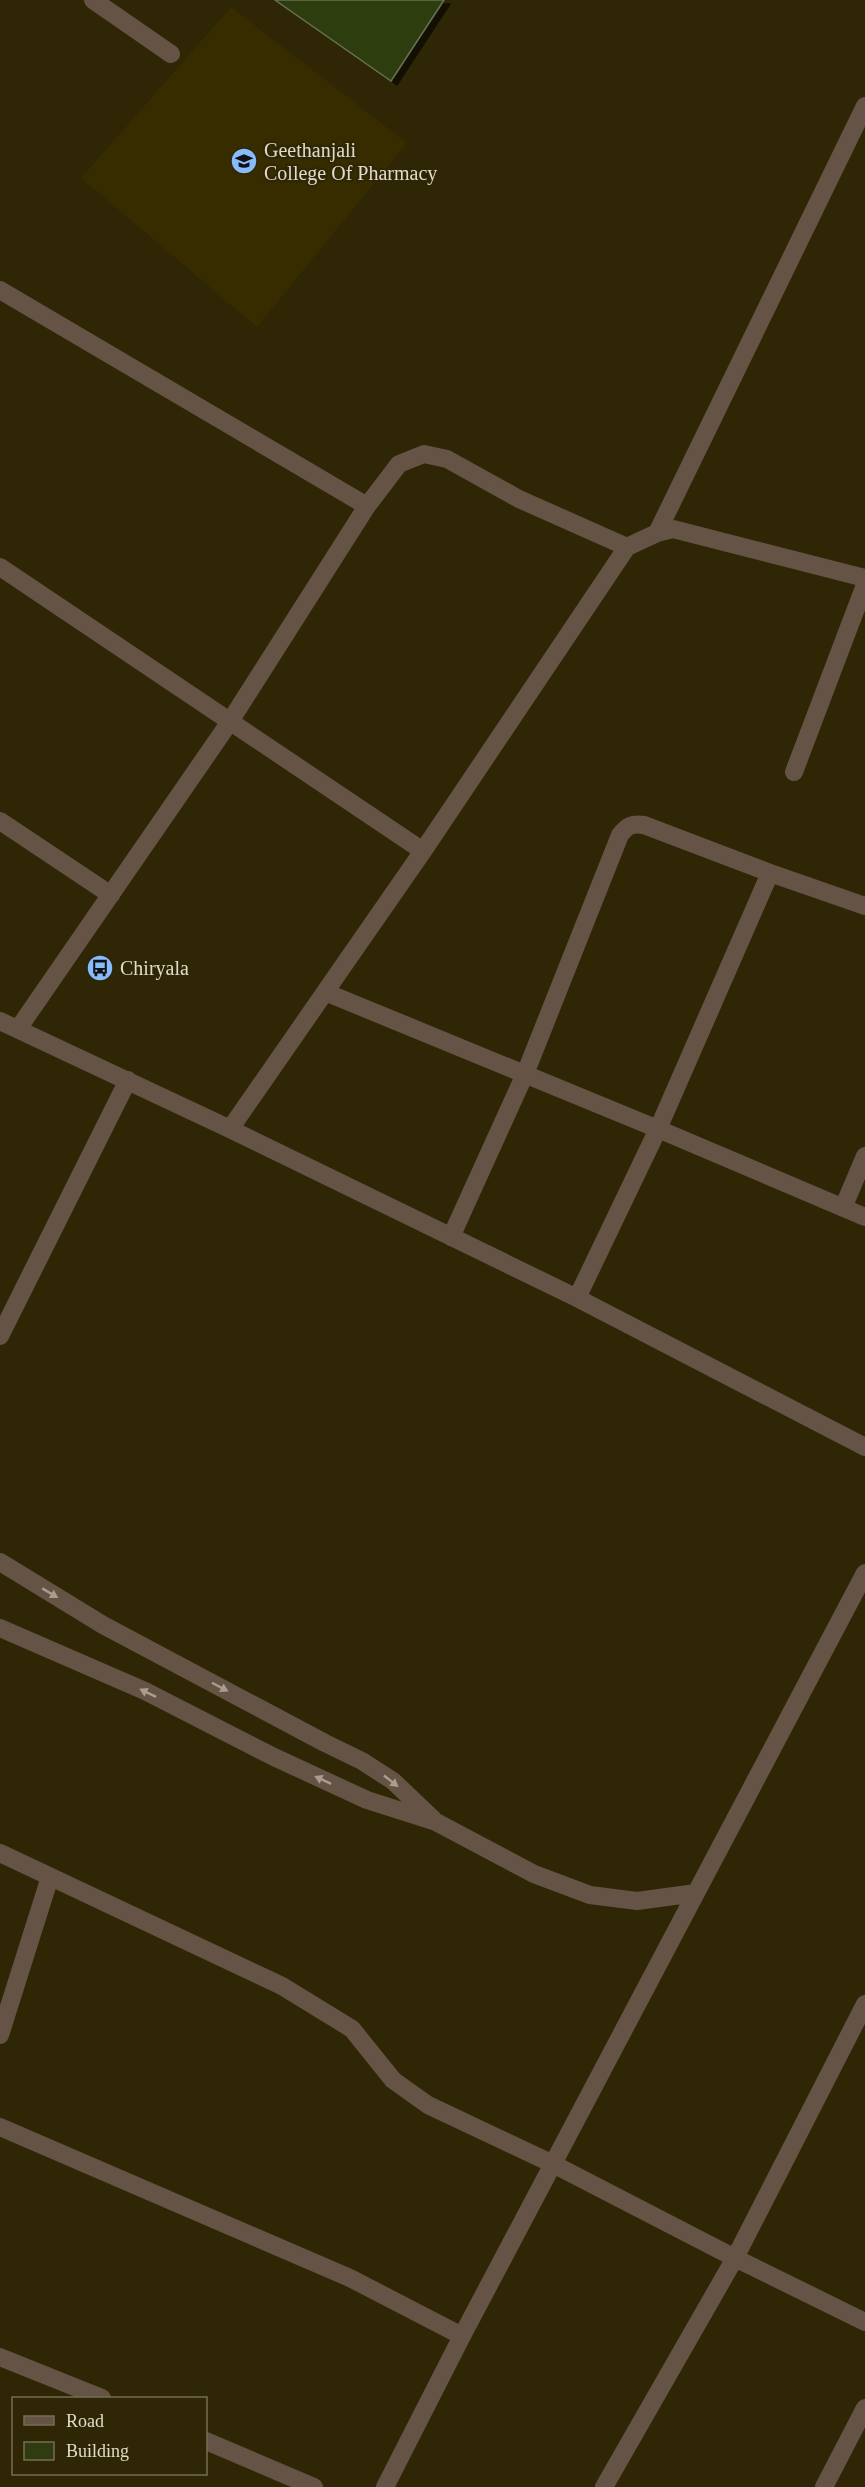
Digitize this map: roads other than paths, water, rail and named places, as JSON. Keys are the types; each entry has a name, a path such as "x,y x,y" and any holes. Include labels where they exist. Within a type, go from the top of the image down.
{"street":[{"path":"93,0 171,54"},
{"path":"657,532 865,106"},
{"path":"0,290 367,506"},
{"path":"18,1029 229,723 367,506 399,464 424,454 447,459 519,499 627,547"},
{"path":"230,1129 423,851 627,547 657,532 673,529 716,538 865,578"},
{"path":"0,567 229,723 423,851"},
{"path":"794,772 865,585"},
{"path":"0,821 111,895"},
{"path":"452,1237 525,1074 620,835 627,827 634,824 644,825 865,906"},
{"path":"577,1298 658,1129 770,873"},
{"path":"325,992 865,1217"},
{"path":"0,1021 128,1080 577,1298 865,1447"},
{"path":"0,1336 128,1080"},
{"path":"843,1208 865,1156"},
{"path":"0,1562 103,1624 362,1761 393,1781 436,1822"},
{"path":"385,2487 462,2336 865,1573"},
{"path":"0,1628 145,1691 274,1757 367,1800 436,1822 534,1874 590,1895 637,1901 696,1893"},
{"path":"0,1853 282,1986 352,2029 393,2080 428,2105 553,2164 865,2322"},
{"path":"0,2035 50,1877"},
{"path":"604,2487 735,2258 865,2004"},
{"path":"0,2127 350,2278 462,2336"},
{"path":"0,2357 100,2397"},
{"path":"824,2487 865,2408"},
{"path":"207,2441 314,2487"}],"place":[{"name":"Geethanjali College Of Pharmacy","path":"244,161"},
{"name":"Chiryala","path":"100,968"}]}
